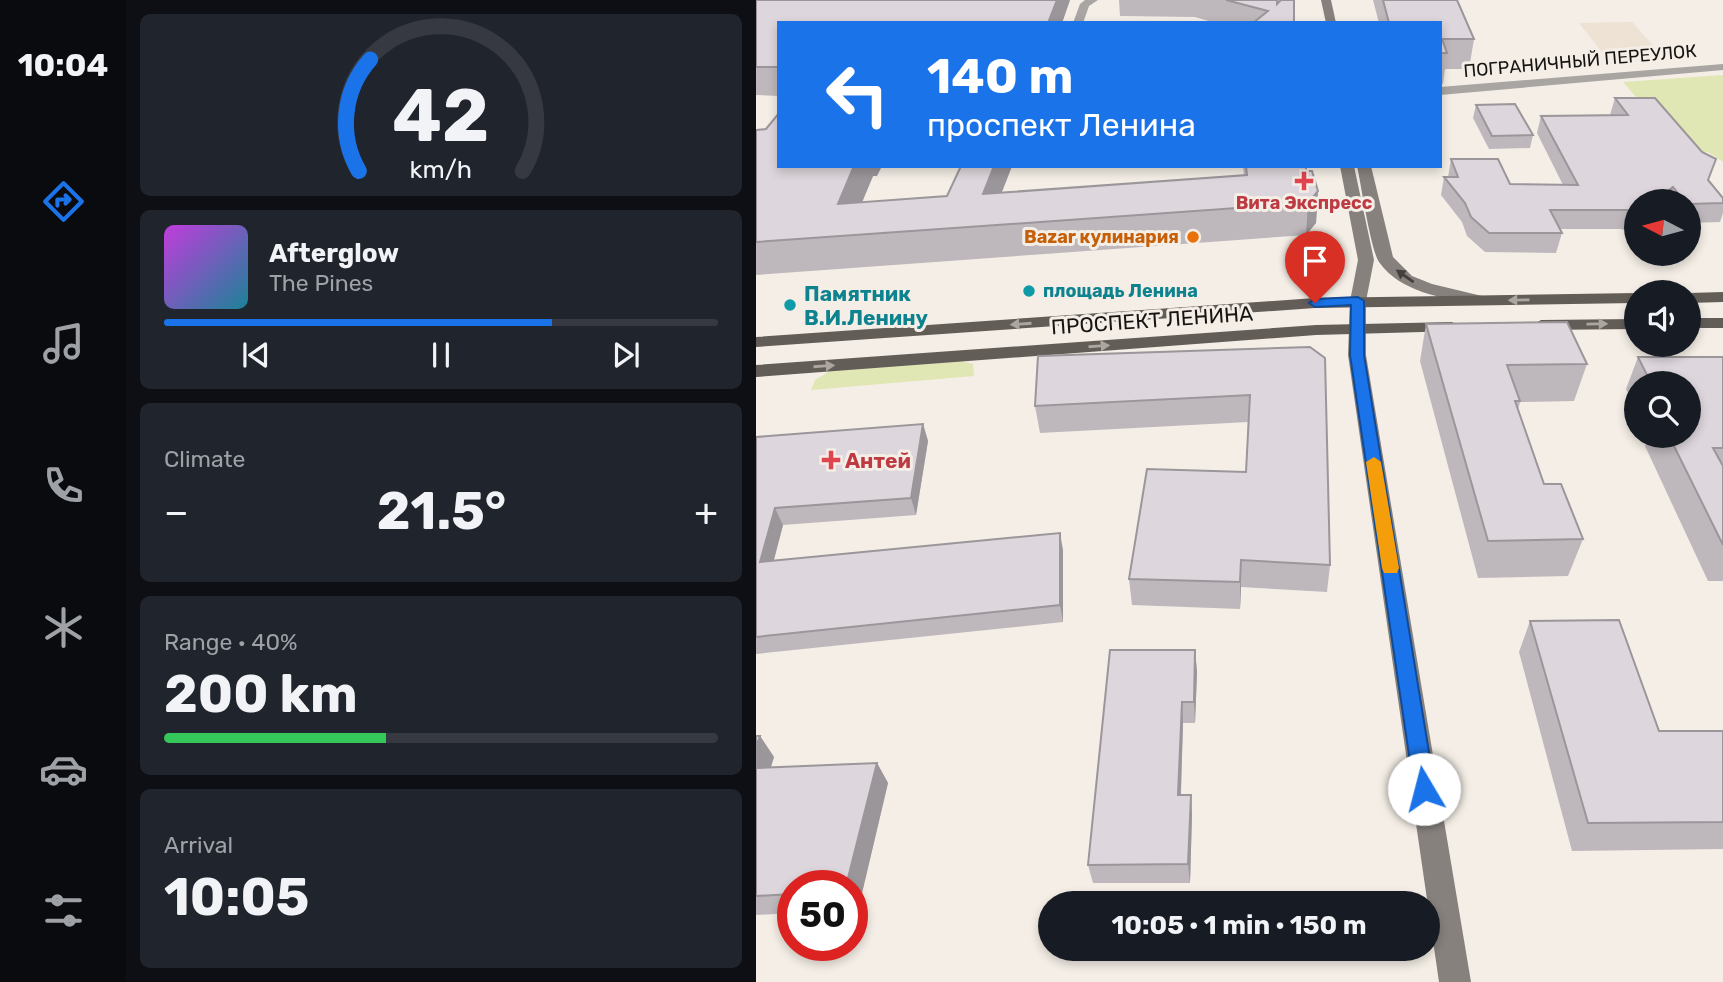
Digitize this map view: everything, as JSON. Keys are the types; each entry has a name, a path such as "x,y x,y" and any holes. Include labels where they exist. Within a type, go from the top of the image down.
{"highway":[{"path":"1701,298 1723,297"},
{"name":"ПРОСПЕКТ ЛЕНИНА","path":"756,342 1358,301 1624,298"},
{"path":"1701,323 1723,323"},
{"path":"1518,326 1624,324"},
{"name":"ПРОСПЕКТ ЛЕНИНА","path":"756,371 1357,328 1465,326"}],"main road":[{"path":"1314,0 1319,21"},
{"path":"1326,0 1331,21"},
{"path":"1347,168 1366,260 1358,301 1357,355 1455,982"},
{"path":"1364,168 1385,259 1406,279 1426,288 1476,300"},
{"path":"1358,301 1385,259"}],"street":[{"path":"1079,21 1085,4 1093,0"},
{"name":"ПОГРАНИЧНЫЙ ПЕРЕУЛОК","path":"1442,91 1723,67"}],"shaded area":[{"path":"1632,22 1666,60 1609,61 1579,23"}],"green space":[{"path":"1723,75 1723,162 1708,152 1684,153 1623,82"},
{"path":"962,361 973,364 974,376 811,390 815,380 833,369"}],"building":[{"path":"756,0 1057,0 1049,21 777,21 777,67 756,67"},
{"path":"1226,0 1277,0 1277,4 1281,0 1294,0 1294,21 1256,21 1268,11"},
{"path":"1383,0 1457,0 1474,39 1442,39 1442,21 1388,21"},
{"path":"1442,39 1447,53 1442,53"},
{"path":"1615,98 1655,98 1702,152 1716,159 1708,180 1723,198 1723,203 1701,204 1701,189 1624,189 1624,210 1550,210 1562,233 1489,233 1471,217 1465,203 1444,177 1458,177 1451,159 1498,159 1510,184 1578,185 1541,116 1628,115"},
{"path":"1515,104 1533,135 1492,136 1476,105"},
{"path":"777,115 777,168 853,168 838,204 947,196 960,168 993,168 983,194 1247,175 1246,168 1306,168 1306,171 1312,171 1318,191 1308,203 756,242 756,130 766,129"},
{"path":"1567,322 1587,364 1507,365 1520,401 1515,401 1544,484 1561,484 1583,539 1488,541 1426,324"},
{"path":"1310,347 1325,358 1330,565 1241,560 1240,582 1129,579 1147,469 1246,472 1250,395 1035,406 1038,356"},
{"path":"1638,357 1723,357 1723,448 1713,448 1723,466 1723,545 1675,448 1701,448 1701,371 1645,371"},
{"path":"923,424 911,498 775,508 760,562 1060,533 1060,605 756,637 756,437"},
{"path":"1619,620 1659,731 1723,731 1723,822 1588,823 1530,621"},
{"path":"1110,650 1195,650 1194,702 1182,702 1178,795 1191,795 1188,864 1088,865"},
{"path":"877,763 850,870 777,870 777,895 756,896 756,768"}],"slow traffic":[{"path":"1374,462 1390,568"}],"place":[{"name":"Вита Экспресс","path":"1304,181"},
{"name":"Bazar кулинария","path":"1193,237"},
{"name":"площадь Ленина","path":"1029,291"},
{"name":"Памятник В.И.Ленину","path":"790,305"},
{"name":"Антей","path":"831,460"}],"route":[{"path":"1315,303 1358,301 1357,355 1424,789"}]}
